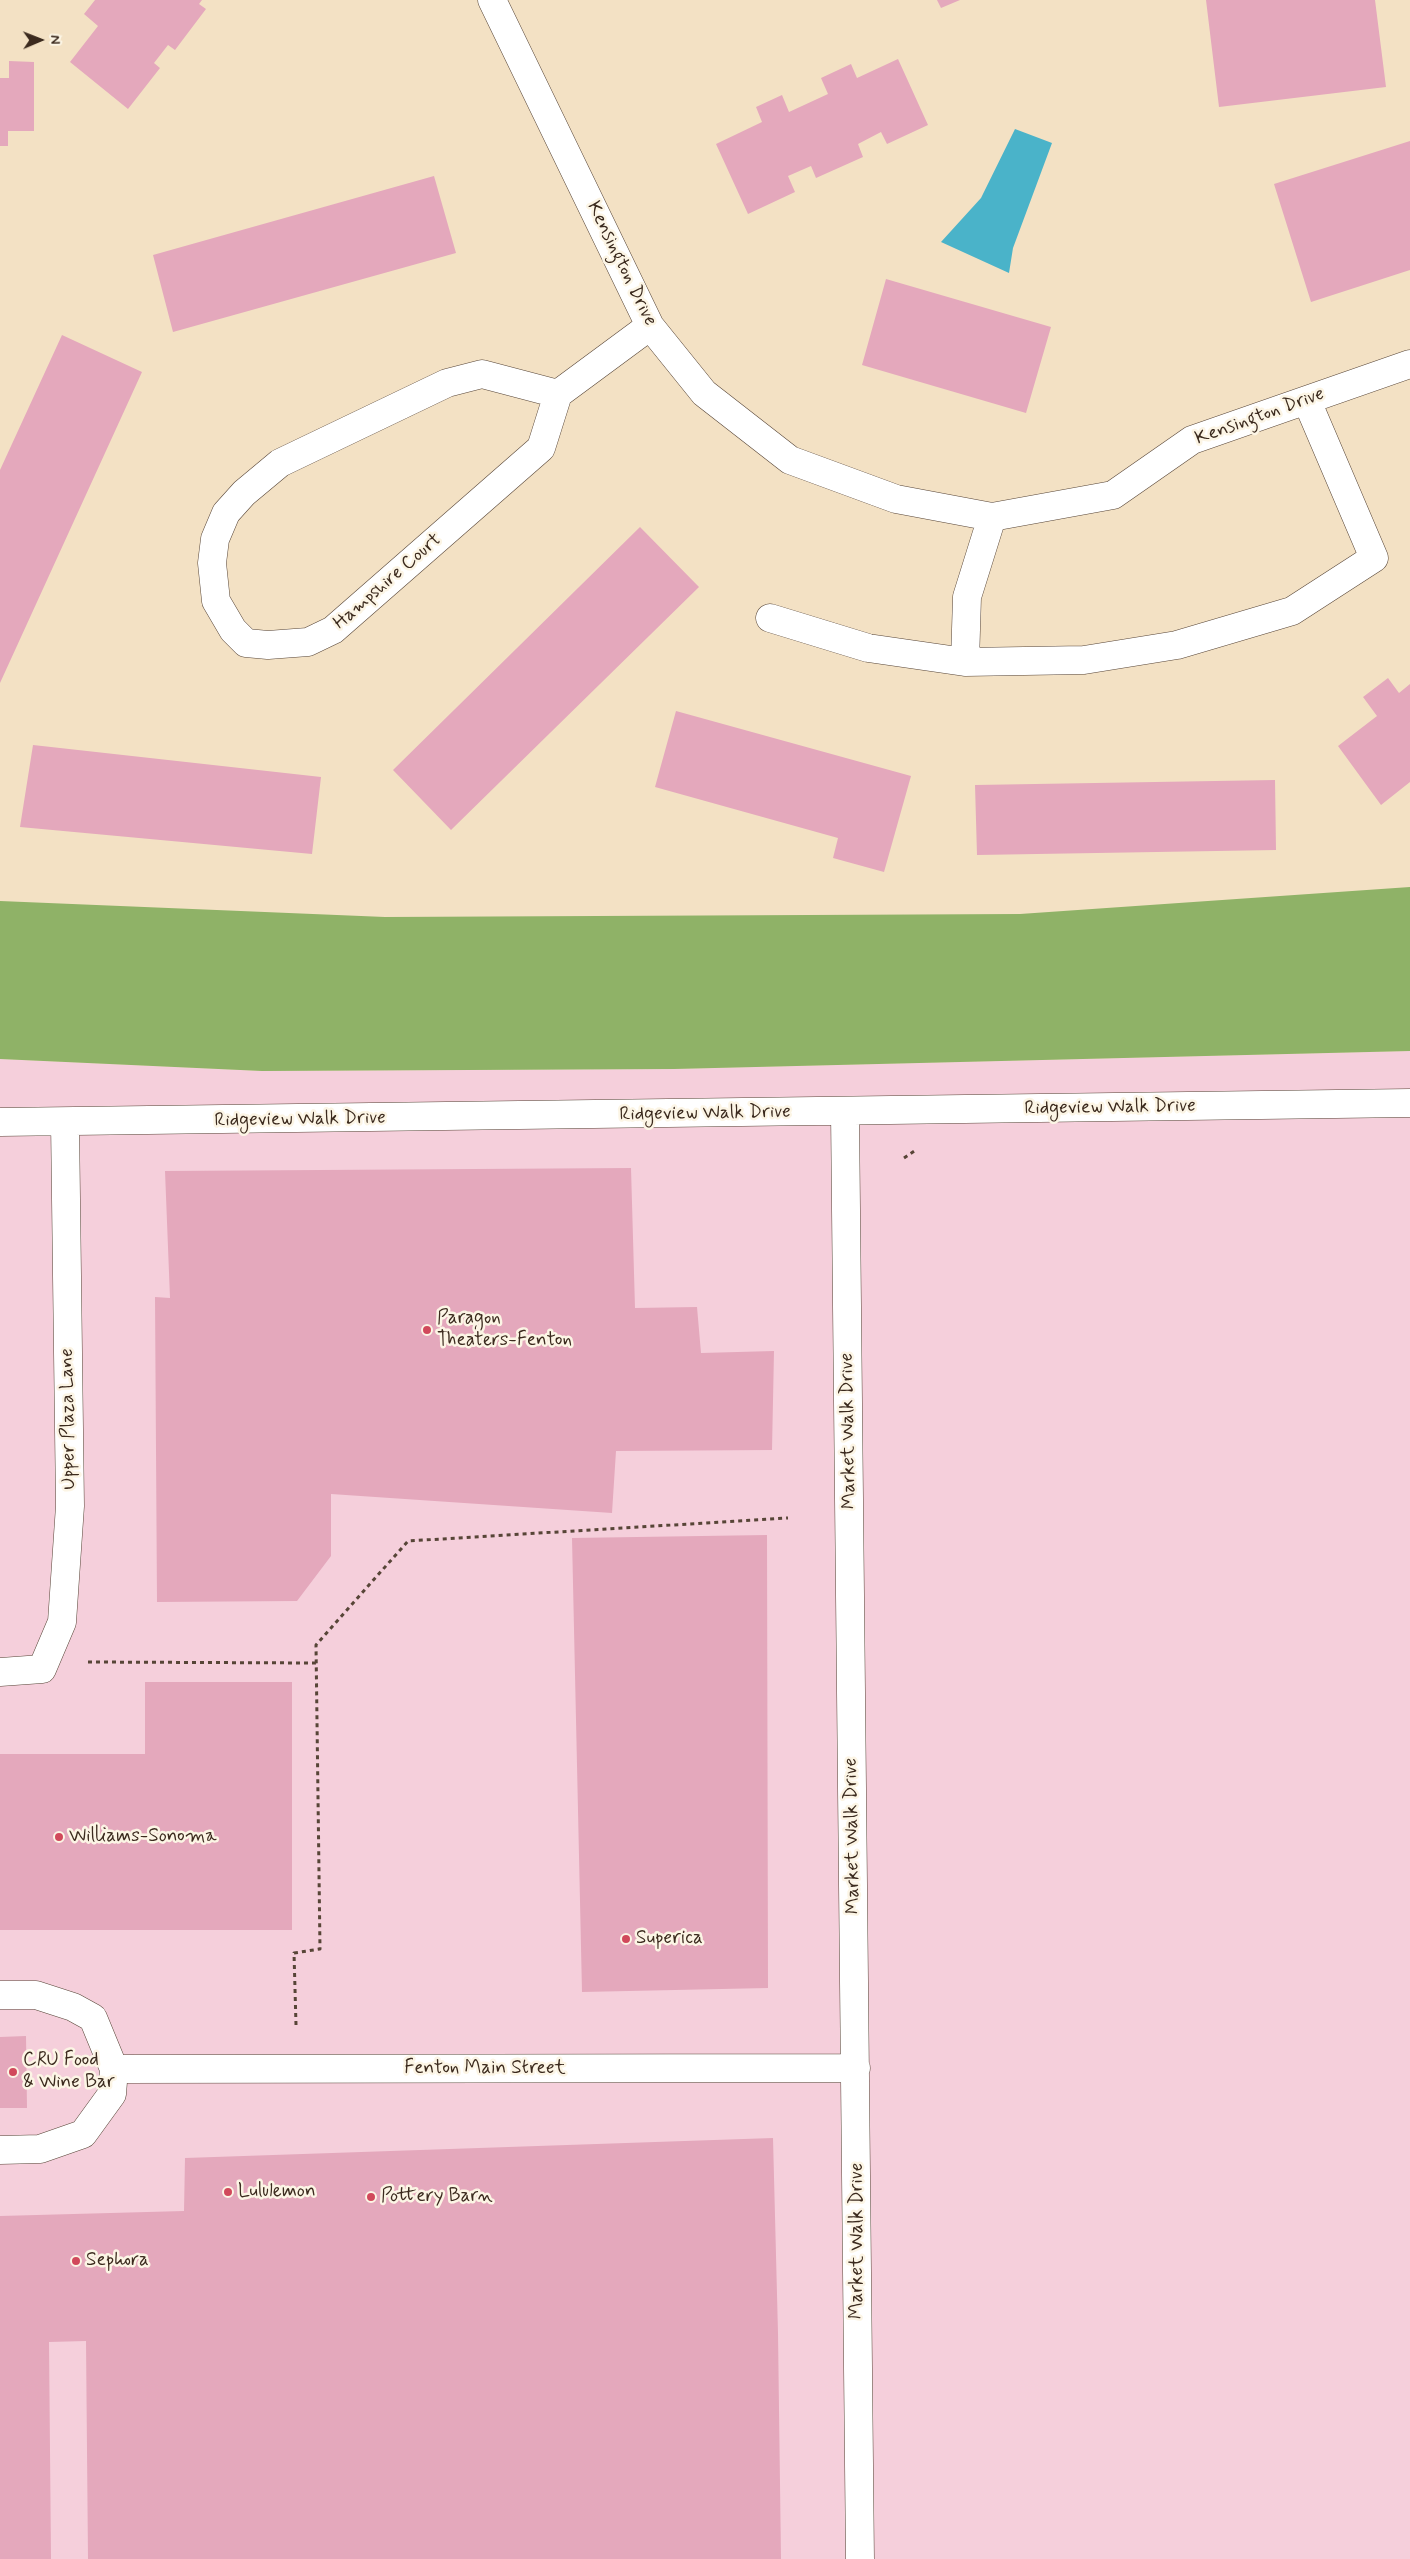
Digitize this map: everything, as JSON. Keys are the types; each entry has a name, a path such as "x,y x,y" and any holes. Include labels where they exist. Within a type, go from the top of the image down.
{"street":[{"name":"Kensington Drive","path":"492,0 650,326 704,393 790,460 896,499 992,517 1112,495 1192,440 1410,364"},
{"path":"558,394 650,326"},
{"name":"Hampshire Court","path":"482,374 558,394 541,448 333,630 308,642 268,646 246,643 233,630 216,601 212,564 215,539 226,512 244,493 280,463 446,383 482,374"},
{"path":"770,618 868,648 965,662 1084,660 1177,645 1292,610 1374,558 1307,401"},
{"path":"965,662 967,597 992,517"},
{"name":"Ridgeview Walk Drive","path":"0,1122 845,1113 1410,1103"},
{"name":"Market Walk Drive","path":"845,1113 860,2559"},
{"name":"Upper Plaza Lane","path":"0,1672 42,1669 62,1622 70,1506 65,1122"},
{"path":"0,1995 36,1995 73,2007 93,2018 114,2070 112,2094 83,2134 40,2149 0,2150"},
{"name":"Fenton Main Street","path":"114,2070 856,2068"}],"path":[{"path":"296,2025 294,1953 320,1949 316,1644 408,1541 788,1518"},
{"path":"88,1662 316,1663"}],"shaded area":[{"path":"1410,1051 1410,2559 0,2559 0,1059 262,1071 674,1069"}],"green space":[{"path":"1410,887 1410,1051 674,1069 262,1071 0,1059 0,901 385,917 1020,914"}],"water":[{"path":"1015,129 1052,143 1013,248 1009,273 941,242 981,198"}],"building":[{"path":"95,0 202,0 199,4 206,9 175,50 168,45 154,63 160,68 128,109 70,62 98,26 84,14"},
{"path":"937,0 960,0 941,8"},
{"path":"1206,0 1375,0 1386,87 1219,107"},
{"path":"898,59 928,125 887,144 881,132 858,144 863,157 816,178 811,166 788,176 795,192 748,214 716,144 762,122 756,107 782,95 789,112 828,94 821,78 851,64 857,78"},
{"path":"9,61 34,62 34,131 8,131 8,146 0,146 0,78 9,78"},
{"path":"1410,141 1410,270 1311,302 1274,184"},
{"path":"434,176 456,253 173,332 153,255"},
{"path":"886,279 1051,327 1026,413 862,365"},
{"path":"62,335 142,372 0,683 0,470"},
{"path":"640,527 699,587 451,830 393,770"},
{"path":"1388,678 1399,693 1410,684 1410,782 1381,805 1338,746 1377,716 1363,697"},
{"path":"676,711 911,776 884,872 833,858 838,838 655,787"},
{"path":"33,745 321,777 312,854 20,827"},
{"path":"1275,780 1276,850 977,855 975,785"},
{"name":"Paragon Theaters-Fenton","path":"631,1168 635,1308 697,1307 701,1353 774,1351 772,1450 616,1451 612,1513 331,1494 331,1556 297,1601 157,1602 155,1297 170,1298 165,1171"},
{"path":"767,1535 768,1988 582,1992 572,1538"},
{"path":"145,1682 292,1682 292,1930 0,1930 0,1754 145,1754"},
{"name":"CRU Food & Wine Bar","path":"26,2036 27,2108 0,2108 0,2037"},
{"path":"773,2138 781,2559 88,2559 86,2341 49,2342 51,2559 0,2559 0,2216 184,2211 185,2158"}],"place":[{"name":"Paragon Theaters-Fenton","path":"427,1330"},
{"name":"Williams-Sonoma","path":"59,1837"},
{"name":"Superica","path":"626,1939"},
{"name":"CRU Food & Wine Bar","path":"13,2072"},
{"name":"Lululemon","path":"228,2192"},
{"name":"Pottery Barn","path":"371,2197"},
{"name":"Sephora","path":"76,2261"}]}
